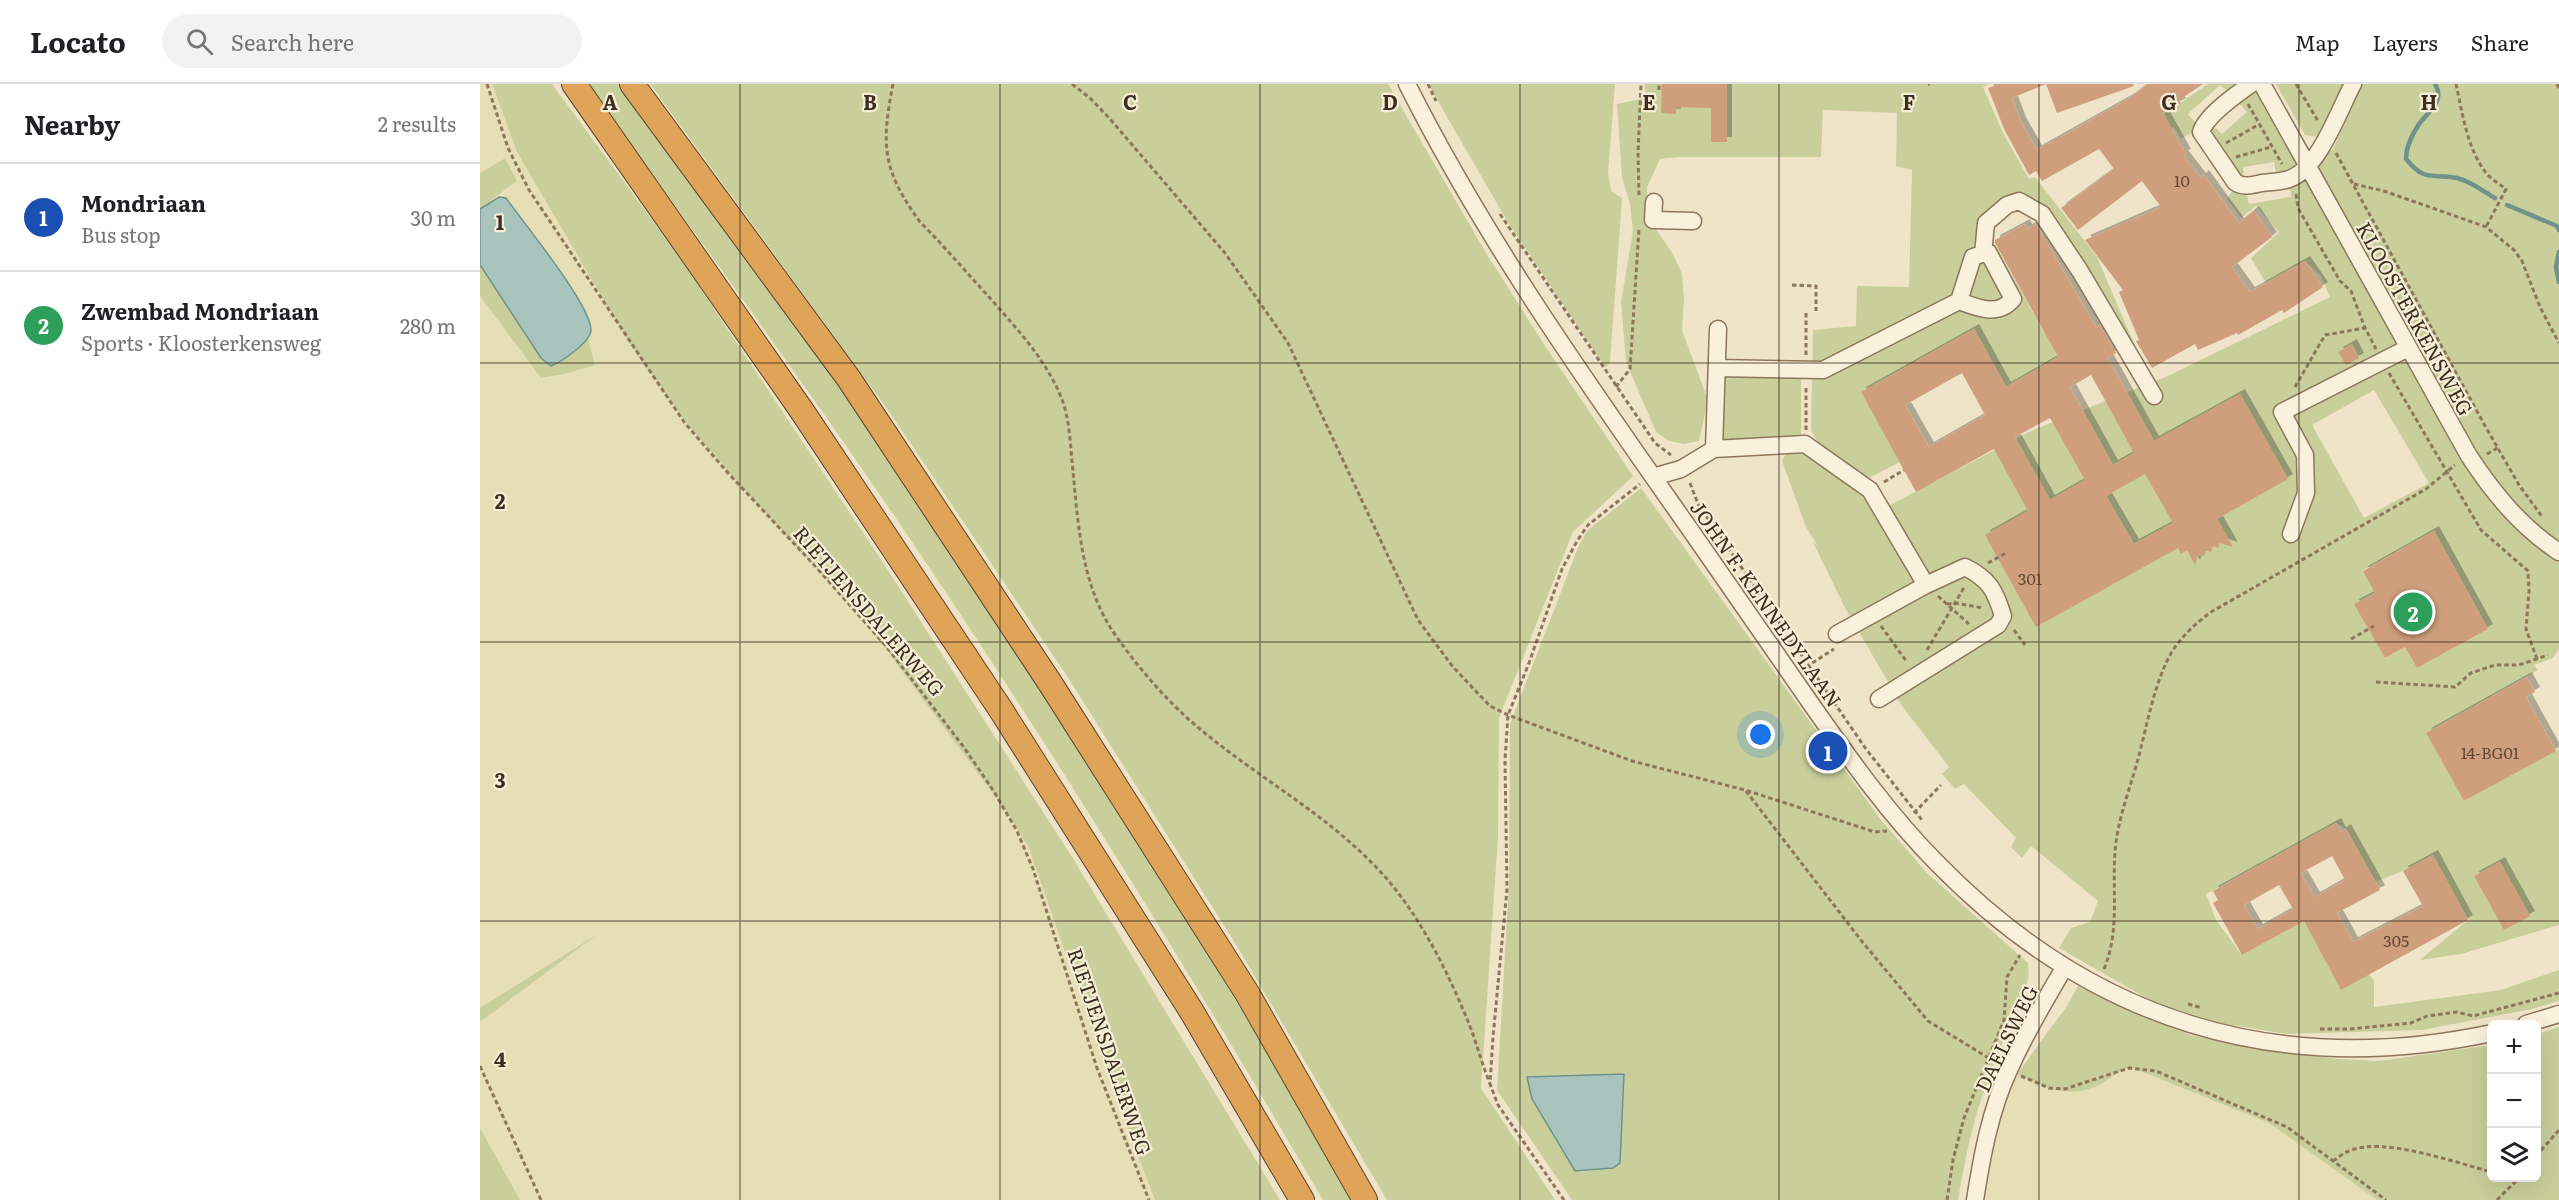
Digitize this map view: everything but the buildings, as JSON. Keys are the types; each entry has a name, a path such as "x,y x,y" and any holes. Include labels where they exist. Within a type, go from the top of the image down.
{"highway":[{"path":"574,84 802,411 1001,710 1192,1012 1302,1200"},
{"path":"632,84 849,379 1050,682 1247,993 1365,1200"}],"street":[{"name":"JOHN F. KENNEDYLAAN","path":"1407,84 1436,141 1515,276 1841,747 1935,862 1986,910 2028,944 2064,968 2120,997 2160,1014 2215,1032 2277,1044 2322,1048 2380,1048 2443,1042 2487,1034"},
{"name":"KLOOSTERKENSWEG","path":"2262,84 2469,456 2489,487 2514,516 2559,552"},
{"path":"2246,88 2202,128 2202,135 2235,182 2243,186 2291,179 2307,166 2328,137 2353,84"},
{"path":"1646,200 1653,220 1693,221"},
{"path":"1983,254 1986,223 2007,205 2019,201 2042,214 2080,271 2154,396"},
{"path":"1717,368 1823,370 1959,301 1991,310 2006,307 2013,300 1988,252 1973,257 1959,301"},
{"path":"1714,449 1719,330"},
{"path":"2291,534 2306,493 2305,455 2282,412 2408,348"},
{"path":"1653,477 1680,469 1714,449 1805,444 1869,490 1926,585"},
{"path":"1839,639 1872,615 1926,585 1965,567 1982,576 1998,600 2003,616 1998,626 1915,674 1879,699"},
{"name":"DAELSWEG","path":"1975,1200 1985,1142 2008,1070 2064,968"},
{"path":"2539,1020 2559,1014"}],"path":[{"name":"RIETJENSDALERWEG","path":"487,84 508,148 529,190 684,422 886,646 963,746 1002,805 1032,869 1097,1068 1149,1200"},
{"path":"893,84 885,146 888,166 907,203 920,222 1017,327 1035,350 1061,398 1070,437 1081,542 1089,580 1104,618 1117,638 1153,682 1194,724 1330,823 1388,880 1439,959 1470,1027 1498,1105 1564,1200"},
{"path":"1072,84 1090,98 1110,120 1225,253 1288,343 1418,620 1453,667 1490,706 1508,716 1632,761 1745,790 1875,832 1889,831 1903,825 1941,784"},
{"path":"1428,84 1437,103"},
{"path":"1641,84 1638,154 1646,200"},
{"path":"1659,84 1659,90"},
{"path":"2296,84 2328,137 2519,485 2546,522"},
{"path":"2456,84 2478,160 2484,171 2506,189 2486,227"},
{"path":"2557,84 2559,88"},
{"path":"2246,88 2258,125 2295,187 2298,208 2340,281 2351,291 2365,328 2382,361 2481,530 2528,571 2526,629 2537,659"},
{"path":"2217,156 2258,125"},
{"path":"2217,156 2271,147"},
{"path":"2354,184 2384,191 2486,227 2514,250 2522,261 2540,307 2559,343"},
{"path":"1494,205 1655,443 1670,454 1689,481 1698,504 1808,666 1923,821"},
{"path":"1616,387 1630,369 1640,219"},
{"path":"1792,285 1816,286 1816,311"},
{"path":"2282,412 2325,335 2365,328"},
{"path":"1869,490 1904,470"},
{"path":"2114,974 2104,969 2110,955 2115,926 2115,850 2168,659 2184,635 2211,612 2426,489 2447,470"},
{"path":"1491,1084 1492,1037 1507,889 1505,760 1508,716 1562,570 1577,541 1588,525 1617,500 1653,477"},
{"path":"2408,491 2411,497"},
{"path":"2376,509 2380,514"},
{"path":"1872,615 1915,674 1973,572 2006,553"},
{"path":"1926,585 1982,636"},
{"path":"2351,639 2374,626"},
{"path":"1792,676 1808,666 1839,639"},
{"path":"2376,682 2455,687 2471,673 2496,665 2519,665 2548,656"},
{"path":"1745,790 1860,939 1928,1021 2008,1070 2049,1088 2065,1089 2129,1068 2149,1070 2274,1121 2386,1200"},
{"path":"1947,1200 1953,1160 1964,1118 2004,1020 2007,977 2028,944"},
{"path":"2318,1029 2350,1029 2411,1023 2427,1016 2457,1012 2473,1016 2559,993"},
{"path":"2184,1002 2203,1009"},
{"path":"480,1066 541,1200"},
{"path":"2541,1150 2559,1130"},
{"path":"2333,1161 2350,1150 2394,1148 2440,1157 2487,1171"},
{"path":"2497,1200 2514,1182"}],"shaded area":[{"path":"480,84 492,84 517,152 629,343 684,420 743,489 862,617 1006,811 1029,848 1113,1091 1155,1200 480,1200 480,1022 589,941 480,1008 480,296 541,378 595,365 588,339 591,332 575,291 506,198 499,197 517,181 504,158 480,173"},
{"path":"2133,1068 2269,1123 2377,1200 1982,1200 1990,1143 2007,1090 2017,1074 2043,1087 2067,1093 2103,1082 2117,1071"}],"green space":[{"path":"492,84 552,84 681,259 882,561 1072,857 1280,1200 1155,1200 1113,1091 1029,848 1006,811 862,617 743,489 684,420 629,343 517,152"},
{"path":"587,84 622,84 817,355 911,492 1004,631 1183,913 1352,1200 1323,1200 1120,863 961,615 828,420"},
{"path":"650,84 1388,84 1486,253 1545,346 1633,476 1573,532 1499,718 1498,837 1481,1088 1555,1200 1387,1200 1235,943 1067,676 890,413"},
{"path":"1428,84 1615,84 1608,173 1611,191 1622,198 1610,363 1605,367 1506,219"},
{"path":"1645,84 1989,84 1983,87 2003,133 2029,179 2035,177 2097,257 2146,372 2048,210 2006,199 1979,249 1993,241 2058,357 2006,387 1974,329 1861,392 1900,462 1867,479 1858,491 1875,513 2031,431 2170,375 2330,297 2321,276 2305,261 2266,283 2251,258 2279,232 2256,206 2241,218 2227,199 2233,190 2241,194 2246,192 2249,204 2291,197 2290,186 2276,174 2274,162 2243,167 2244,178 2241,178 2209,132 2213,126 2222,134 2247,112 2238,102 2248,94 2257,93 2304,176 2333,149 2362,84 2559,84 2559,649 2553,658 2534,665 2538,670 2426,733 2464,801 2559,749 2559,925 2461,954 2420,960 2468,920 2433,856 2375,882 2346,829 2336,823 2206,894 2216,920 2242,955 2304,921 2341,989 2369,974 2374,981 2374,1007 2501,990 2559,970 2559,1001 2532,1009 2422,1030 2287,1034 2220,1023 2155,1003 2059,948 2071,928 2090,922 2098,901 2031,846 2022,858 2011,847 2016,838 1964,784 1955,789 1942,774 1949,767 1902,706 1845,608 1812,540 1819,548 1806,527 1782,461 1786,454 1797,447 1823,453 1811,430 1813,330 1856,326 1857,286 1909,287 1912,170 1896,166 1897,113 1823,110 1821,157 1660,159 1647,187 1647,217 1673,254 1682,274 1684,299 1682,330 1708,400 1699,441 1684,444 1669,441 1656,432 1626,362 1621,302 1633,231 1630,204 1622,177 1617,104 1645,98","holes":["2374,390 2429,483 2364,518 2312,425","2434,531 2488,629 2417,668 2405,647 2385,658 2355,604 2375,593 2363,570"]},
{"path":"2208,84 2238,84 2228,92 2220,85 2188,114 2195,122 2193,132 2181,139 2174,127 2147,143 2141,130"},
{"path":"2276,84 2348,84 2319,137 2305,135"},
{"path":"505,158 517,181 480,209 480,173"},
{"path":"480,265 541,358 551,366 560,362 588,339 595,365 541,378 480,296"},
{"path":"1724,376 1801,376 1801,439 1724,439"},
{"path":"1641,488 1881,820 1927,873 2028,963 2024,996 1997,1055 1978,1109 1958,1200 1572,1200 1497,1090 1509,885 1510,724 1579,545 1588,530","holes":["1624,1074 1620,1163 1613,1168 1580,1172 1527,1077"]},
{"path":"598,934 480,1022 480,1008"},
{"path":"2078,986 2132,1012 2191,1035 2251,1049 2339,1059 2379,1061 2487,1046 2487,1182 2541,1182 2541,1033 2559,1027 2559,1200 2377,1200 2269,1123 2133,1068 2121,1071 2092,1088 2070,1092 2049,1088 2017,1074 2067,1006"},
{"path":"480,1128 520,1200 480,1200"}],"water":[{"path":"499,197 506,198 540,244 569,284 588,318 590,335 581,346 551,366 541,358 480,265 480,209"},
{"path":"1624,1074 1620,1163 1613,1168 1575,1171 1532,1099 1527,1077"}],"waterway":[{"path":"2435,84 2438,90 2437,101 2414,132 2408,145 2406,159 2424,174 2462,179 2495,198"},
{"path":"2507,205 2557,226 2559,230"},
{"path":"2559,252 2556,267 2559,282"}],"place":[{"name":"Zwembad Mondriaan","path":"2413,612"},
{"name":"Mondriaan","path":"1828,751"}]}
